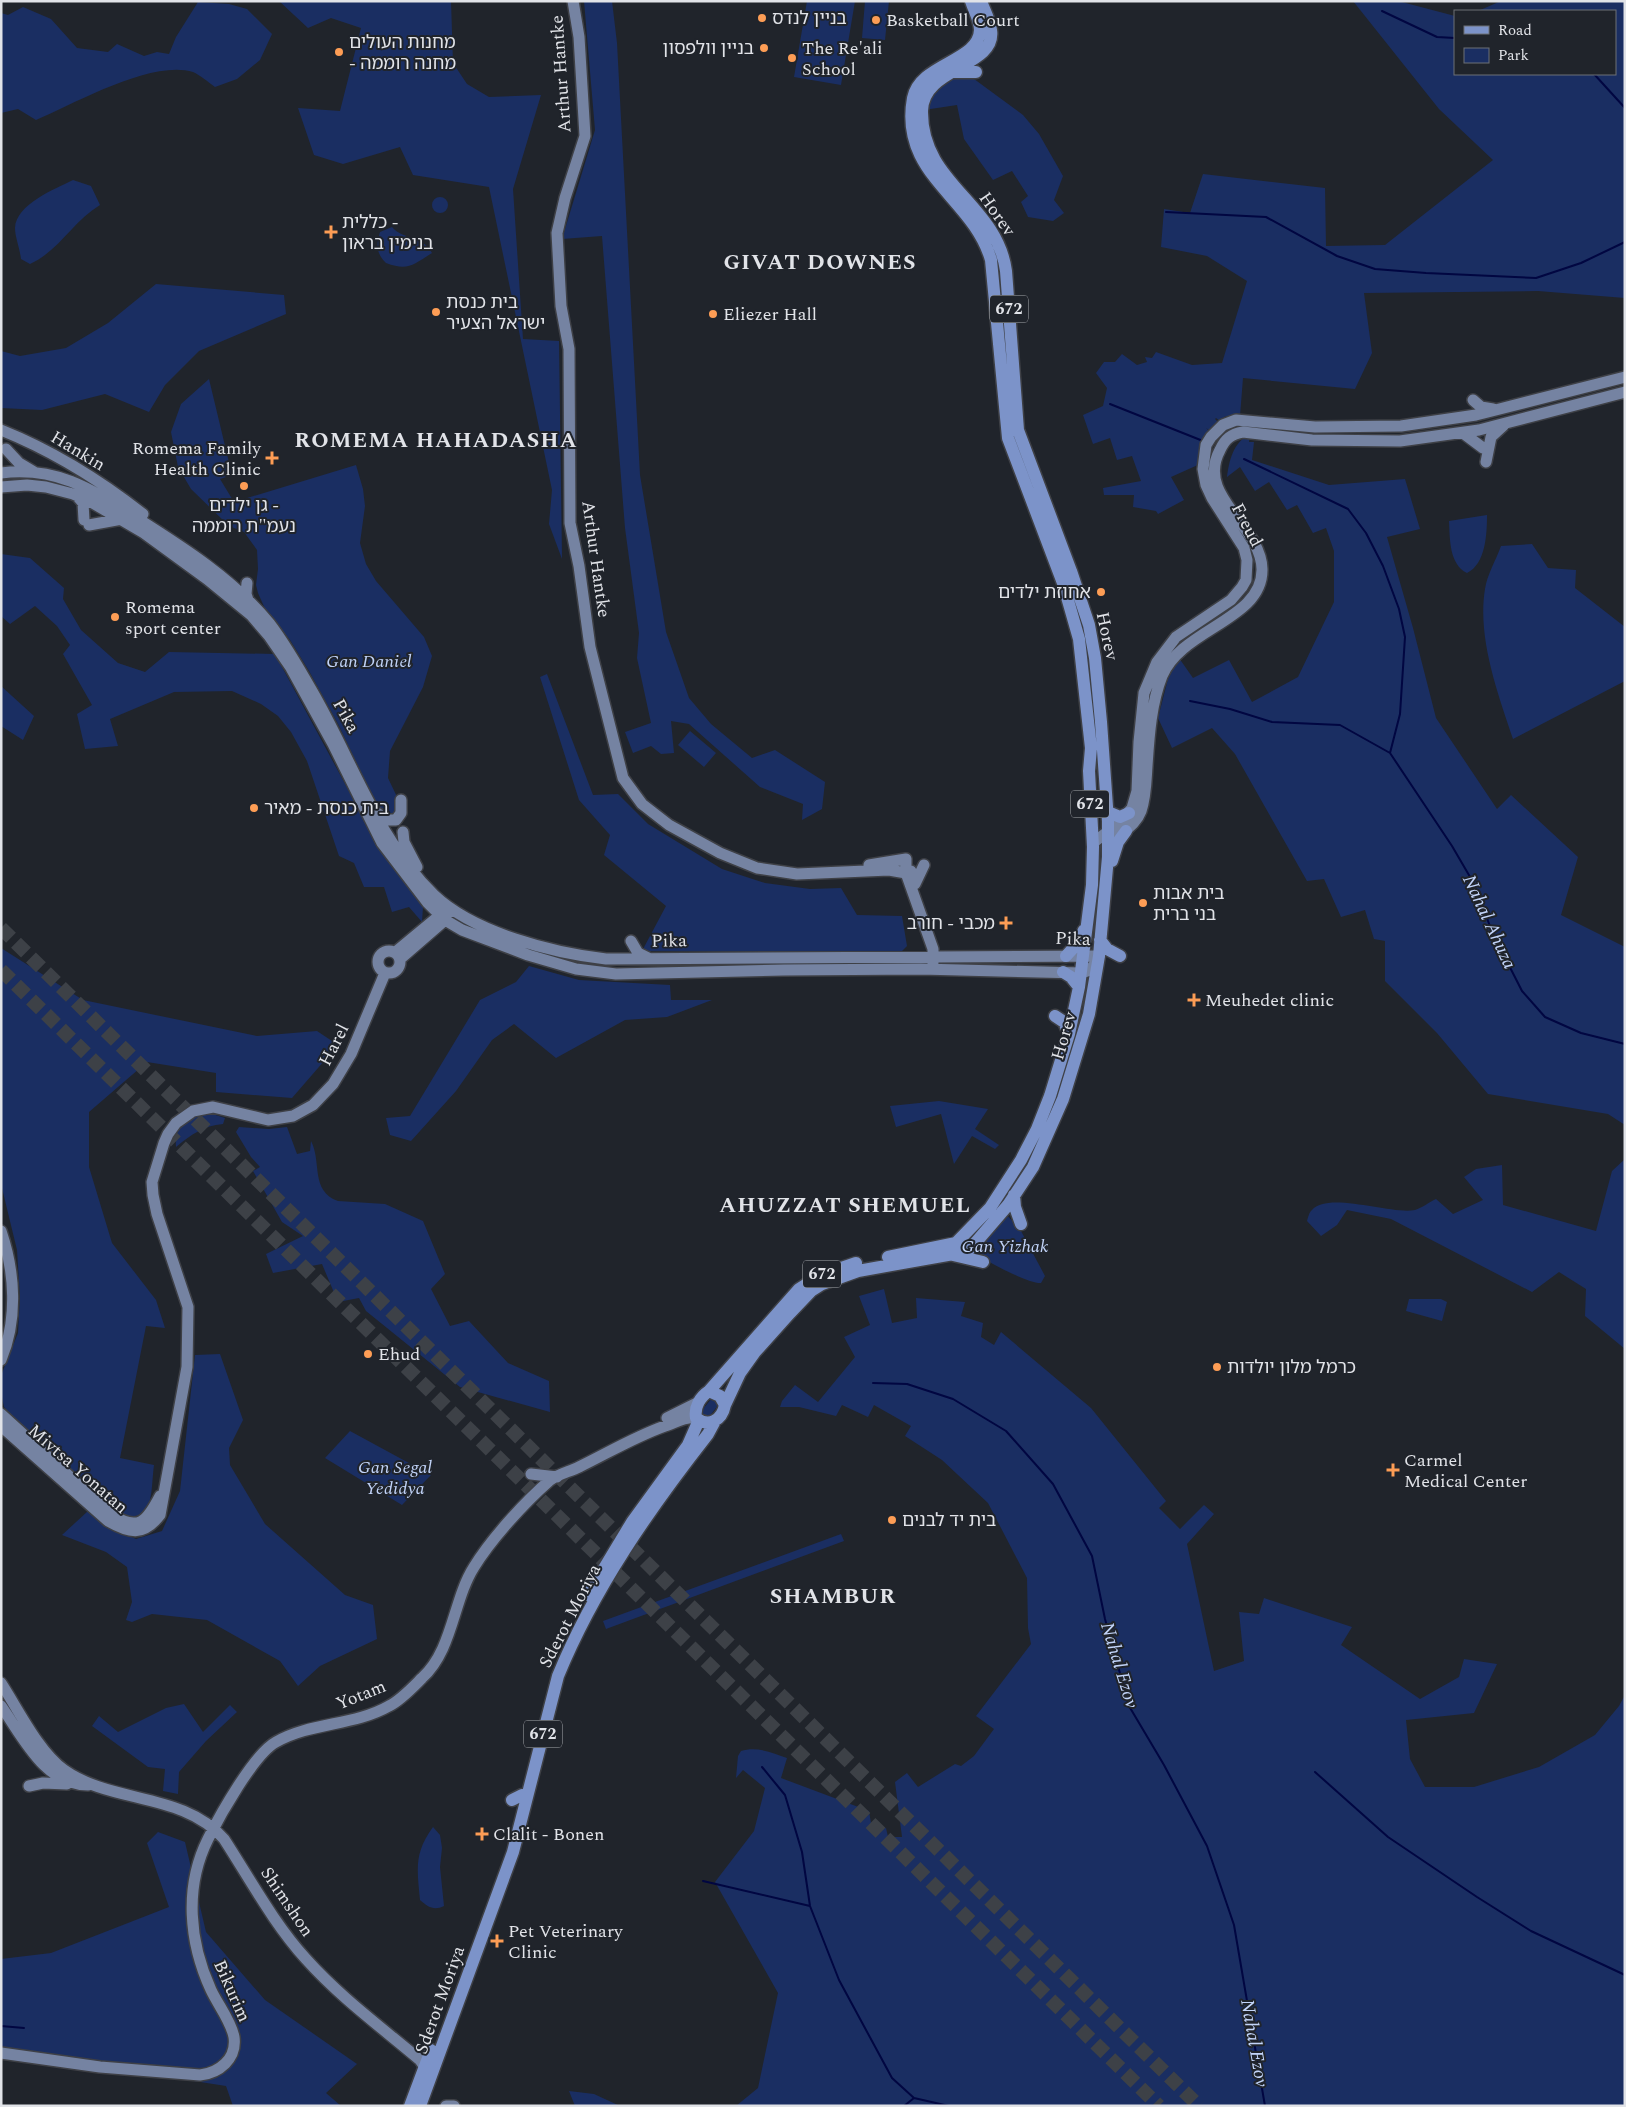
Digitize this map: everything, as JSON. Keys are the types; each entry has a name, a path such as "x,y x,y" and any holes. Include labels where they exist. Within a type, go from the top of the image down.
{"main road":[{"name":"Arthur Hantke","path":"573,1 579,37 586,136 564,198 557,234 561,306 569,349 570,523 579,566 590,647 623,778 642,804 669,825 720,853 756,868 797,874 848,870 908,872 906,859 882,862 848,870"},
{"name":"672","path":"971,1 980,32 971,62"},
{"name":"672","path":"971,62 983,50 991,38 992,31 981,1"},
{"name":"Horev","path":"709,1391 791,1298 815,1278 833,1269 854,1263 952,1245 962,1239 1004,1188 1037,1129 1070,1034 1079,987 1085,972 1083,956 1093,862 1103,837 1108,812 1098,690 1089,626 1071,571 1018,430 1006,271 1001,249 989,227 932,158 923,135 922,111 924,96 932,86 948,73 971,62"},
{"name":"Horev","path":"948,1255 971,1248 1014,1195 1033,1167 1059,1108 1075,1064 1089,1014 1099,956 1105,890 1103,837 1079,639 1063,583 1008,438 994,274 988,248 980,233 924,164 915,143 912,119 913,96 918,85 934,71 971,62"},
{"path":"980,233 983,246 983,262"},
{"name":"Freud","path":"1103,837 1129,813 1137,791 1141,708 1144,693 1152,672 1164,651 1176,637 1231,600 1242,588 1246,580 1247,560 1244,548 1212,498 1206,485 1203,469 1204,455 1206,446 1216,430 1236,420 1315,427 1401,426 1476,415 1625,377"},
{"name":"Freud","path":"1103,837 1116,838 1126,831 1141,811 1145,796 1154,703 1162,675 1181,649 1235,614 1257,591 1262,572 1258,553 1221,494 1214,478 1219,452 1229,437 1234,433 1243,432 1312,440 1400,441 1479,430 1625,392"},
{"path":"1473,400 1481,407 1497,410"},
{"path":"1486,462 1492,437 1507,422"},
{"name":"Hankin","path":"1,430 58,458 122,498 180,546"},
{"path":"1463,433 1483,448"},
{"path":"3,445 8,466 2,473 27,485"},
{"path":"3,445 20,463 38,473"},
{"name":"Pika","path":"2,473 38,473 62,477 90,488 180,546 228,581 248,600 285,645 333,727 374,811 391,840 425,884 445,914 465,918 550,950 606,959 783,956 913,958 1099,956"},
{"name":"Pika","path":"1,486 27,485 46,487 73,494 122,519 144,533 223,592 251,616 269,636 291,668 328,735 382,843 427,902 445,914 462,930 528,956 576,969 616,974 784,970 1085,972 1099,956"},
{"path":"73,494 83,503 87,523 122,519"},
{"path":"228,581 245,581 248,600"},
{"path":"374,811 387,820 396,820 401,813 401,800"},
{"path":"1108,812 1120,817 1129,813"},
{"path":"1105,890 1117,845 1126,831"},
{"path":"403,832 404,842 425,884"},
{"path":"918,905 916,884 924,864"},
{"path":"908,872 916,884"},
{"path":"908,872 925,929 932,970"},
{"path":"427,902 430,928"},
{"path":"397,956 445,914"},
{"path":"1066,956 1079,941 1088,921"},
{"path":"430,928 462,930"},
{"path":"925,929 925,941 930,958"},
{"path":"1100,940 1107,949 1120,956"},
{"path":"631,941 638,953 650,959"},
{"path":"913,958 920,953 925,941"},
{"path":"385,951 397,956 400,965 396,971 385,973 378,968 378,958 385,951"},
{"path":"1063,972 1071,977 1079,987"},
{"path":"1085,972 1089,1014"},
{"name":"Harel","path":"293,1116 313,1105 324,1095 338,1076 357,1042 385,973"},
{"path":"1055,1016 1066,1024 1070,1034"},
{"name":"Mivtsa Yonatan","path":"1,1426 108,1521 133,1532 144,1530 153,1525 160,1515 187,1367 188,1307 152,1195 152,1182 158,1159 168,1134 176,1123 192,1111 213,1107 268,1120 293,1116"},
{"path":"1014,1195 1014,1203 1021,1224"},
{"path":"1,1231 8,1252 13,1304 12,1321 1,1360"},
{"name":"672","path":"715,1421 722,1414 735,1380 755,1352 790,1312 812,1291 822,1284 858,1271 948,1255"},
{"path":"948,1255 983,1262"},
{"name":"672","path":"698,1419 696,1410 699,1402 709,1391"},
{"path":"709,1391 720,1396 725,1405"},
{"name":"Yotam","path":"214,1828 253,1765 274,1743 293,1735 362,1717 390,1706 425,1676 445,1644 473,1568 495,1538 549,1481 567,1471 576,1469 699,1402"},
{"name":"Mivtsa Yonatan","path":"1,1414 120,1520 138,1523 146,1519 165,1486"},
{"name":"Yotam","path":"648,1431 685,1418 698,1419"},
{"path":"698,1419 708,1423 715,1421"},
{"name":"Sderot Moriya","path":"420,2106 428,2071 505,1853 517,1797 548,1686 566,1635 608,1560 637,1515 688,1445 698,1419"},
{"name":"Sderot Moriya","path":"410,2106 428,2071 513,1852 558,1676 567,1652 592,1604 645,1519 708,1434 715,1421"},
{"name":"Yotam","path":"543,1488 552,1486 571,1475 576,1469"},
{"path":"532,1474 557,1476"},
{"name":"Shimshon","path":"1,1683 41,1746 64,1770 94,1785 190,1813 214,1828 224,1840 280,1926 304,1957 342,1994 428,2071"},
{"path":"1,1706 37,1756 56,1777 71,1784"},
{"path":"37,1756 43,1769 42,1778"},
{"name":"Shimshon","path":"29,1786 42,1783 94,1785"},
{"path":"190,1813 199,1821 208,1839 215,1836 224,1840"},
{"path":"204,1821 222,1814"},
{"path":"222,1814 220,1824 224,1840"},
{"name":"Bikurim","path":"1,2053 63,2060 100,2067 200,2075 215,2073 227,2061 234,2047 234,2038 204,1973 192,1924 193,1883 197,1866 214,1828"},
{"path":"446,2106 454,2106"}],"green space":[{"path":"279,1 451,1 453,63 467,84 489,97 541,95 513,189 523,339 559,341 562,559 549,524 552,490 489,187 413,175 400,147 343,164 314,155 298,108 340,111 361,28 331,18 308,28"},
{"path":"584,1 612,1 617,43 640,475 666,632 689,698 711,724 752,758 775,750 825,782 822,809 802,820 803,804 760,787 689,724 671,721 674,753 661,754 651,746 633,753 625,732 651,723 637,658 639,633 625,528 602,236 562,239 595,130"},
{"path":"807,1 855,1 841,85 794,77"},
{"name":"Basketball Court","path":"865,1 889,1 885,40 862,38"},
{"path":"1353,1 1398,1 1454,16 1454,75 1616,75 1616,10 1480,10 1501,1 1625,1 1625,298 1538,291 1364,293 1372,353 1355,389 1243,378 1240,416 1232,419 1228,416 1224,417 1220,421 1216,418 1219,423 1212,432 1206,428 1211,433 1200,464 1171,477 1184,500 1158,514 1156,511 1133,507 1134,495 1104,495 1103,488 1141,481 1132,456 1117,460 1110,438 1093,444 1083,415 1103,406 1107,388 1096,373 1104,362 1115,362 1122,354 1137,365 1147,362 1145,357 1152,358 1156,352 1192,365 1222,363 1247,281 1207,256 1161,247 1164,209 1190,213 1203,174 1325,188 1326,246 1385,245 1493,160 1439,109"},
{"path":"198,2 229,4 247,9 272,34 260,60 237,79 215,87 193,72 176,70 157,72 114,85 36,120 18,109 1,113 1,13 8,15 23,7 51,19 77,48 108,52 117,44 144,56 157,52 169,54 176,37"},
{"path":"949,76 970,76 1023,115 1039,134 1063,176 1054,200 1064,213 1053,221 1028,217 1021,202 1028,196 1012,171 993,180 964,139 957,105 924,110 930,95"},
{"path":"73,180 91,186 100,205 82,219 49,252 30,264 21,259 15,228 17,219 38,198"},
{"path":"440,197 446,199 448,205 446,211 440,213 434,211 432,205 434,199"},
{"path":"392,227 424,244 432,253 410,266 405,267 386,263 379,252 378,241 380,232"},
{"path":"156,284 284,295 286,314 199,351 165,385 149,412 105,394 42,410 1,408 1,351 20,356 66,348 108,323"},
{"name":"Gan Daniel","path":"209,379 232,475 220,479 234,502 356,465 363,489 365,506 360,543 366,564 376,581 424,637 432,656 423,687 390,751 388,778 399,801 399,808 391,818 380,812 338,724 309,671 290,640 266,611 256,585 258,569 257,550 244,532 229,526 191,489 178,467 171,432 181,404"},
{"path":"1250,435 1249,442 1254,442 1252,460 1329,485 1405,479 1420,529 1387,537 1436,718 1497,809 1511,795 1578,857 1561,915 1625,947 1625,1125 1608,1114 1488,1094 1437,1033 1385,981 1385,941 1374,939 1365,910 1341,917 1324,879 1307,881 1235,754 1212,728 1172,748 1158,718 1168,679 1179,658 1193,678 1229,660 1252,702 1298,677 1334,602 1334,551 1326,528 1313,533 1297,505 1287,510 1269,482 1255,491 1240,467 1227,477 1236,447 1244,438"},
{"path":"1487,515 1486,539 1482,555 1473,569 1467,573 1461,569 1454,557 1450,543 1449,521"},
{"path":"1532,544 1548,568 1576,570 1575,588 1625,627 1625,681 1513,739 1490,666 1486,646 1483,608 1486,584 1501,546"},
{"path":"1,554 30,558 64,588 63,599 81,630 118,663 145,672 169,652 275,654 378,845 423,907 422,922 409,907 392,912 384,887 364,887 354,863 339,856 307,761 291,732 278,716 261,704 232,691 174,692 110,719 118,746 85,749 77,714 92,705 63,654 70,645 57,626 35,606 10,624 1,616"},
{"path":"547,674 593,795 618,794 648,824 722,869 765,883 810,889 841,888 857,915 902,916 907,946 901,952 642,951 666,906 604,855 610,835 579,800 540,677"},
{"path":"1,686 34,716 23,740 1,726"},
{"path":"690,731 716,753 704,767 678,745"},
{"path":"1,948 83,1000 257,1036 317,1031 338,1045 292,1098 216,1092 216,1073 147,1062 89,1112 89,1167 112,1243 156,1300 165,1328 146,1326 120,1458 154,1465 149,1504 145,1511 139,1515 130,1517 117,1515 16,1421 4,1407 1,1393 2,1373 18,1333 20,1297 17,1250 1,1184"},
{"path":"529,966 579,980 670,985 671,1000 712,1000 667,1017 625,1020 556,1058 514,1024 492,1040 456,1091 411,1141 390,1135 386,1118 410,1116 480,1000 516,982"},
{"path":"939,1101 988,1109 975,1129 999,1145 995,1149 972,1136 954,1164 941,1114 896,1127 890,1106"},
{"path":"206,1112 225,1118 223,1124 198,1131 176,1147 177,1133 183,1124 193,1117"},
{"path":"239,1127 269,1129 287,1127 297,1154 310,1151 311,1141 320,1183 329,1196 338,1201 385,1204 423,1221 445,1274 431,1289 450,1326 469,1321 508,1363 549,1381 550,1412 460,1387 366,1311 359,1298 338,1302 322,1264 273,1273 266,1254 303,1236 282,1222 253,1171 260,1167 251,1157 236,1132"},
{"path":"1625,1159 1625,1349 1585,1316 1586,1289 1559,1272 1532,1292 1391,1219 1347,1210 1337,1225 1321,1236 1307,1221 1312,1210 1320,1205 1332,1203 1346,1203 1405,1211 1418,1209 1436,1199 1453,1214 1483,1200 1464,1177 1476,1169 1502,1165 1503,1205 1596,1231 1612,1171"},
{"name":"Gan Yizhak","path":"1006,1214 1021,1231 1045,1276 1041,1283 1011,1273 979,1255 975,1247"},
{"path":"884,1289 892,1323 917,1318 916,1298 965,1302 961,1316 983,1323 981,1337 994,1345 1001,1332 1091,1408 1166,1501 1159,1508 1180,1529 1204,1505 1214,1514 1187,1544 1214,1671 1244,1661 1239,1612 1259,1614 1264,1598 1352,1627 1341,1645 1420,1699 1459,1677 1464,1659 1497,1664 1474,1713 1406,1720 1410,1759 1425,1787 1474,1787 1539,1767 1595,1735 1619,1706 1625,1695 1625,2106 736,2106 758,2088 778,1993 715,1882 754,1831 765,1788 743,1770 736,1778 738,1756 741,1751 753,1749 771,1752 787,1758 781,1778 869,1811 872,1829 886,1828 888,1837 902,1837 895,1782 907,1773 918,1787 955,1764 961,1766 974,1756 994,1729 976,1716 1031,1644 1028,1628 1027,1578 988,1503 942,1460 905,1436 911,1426 874,1405 868,1417 842,1405 836,1416 799,1407 780,1407 782,1401 795,1385 818,1402 855,1357 844,1337 870,1325 859,1296"},
{"path":"1409,1299 1441,1299 1447,1302 1442,1321 1406,1311"},
{"path":"220,1354 243,1420 229,1448 230,1465 265,1524 345,1595 373,1605 377,1639 320,1666 298,1686 280,1661 207,1620 152,1614 132,1622 126,1620 132,1602 127,1567 106,1552 62,1535 88,1511 109,1527 136,1539 162,1531 180,1491 195,1355"},
{"path":"712,1398 719,1404 709,1417 703,1414 703,1409"},
{"name":"Gan Segal Yedidya","path":"350,1431 431,1475 402,1505 325,1458"},
{"path":"841,1534 844,1541 606,1629 603,1621"},
{"path":"184,1704 203,1732 230,1705 237,1712 206,1741 179,1772 178,1794 163,1791 165,1769 148,1767 92,1726 99,1716 118,1732 166,1708"},
{"path":"433,1827 440,1835 442,1848 440,1867 444,1906 437,1908 428,1906 420,1900 418,1879 420,1853"},
{"path":"158,1832 185,1842 206,1932 265,2000 357,2064 326,2093 341,2106 233,2106 226,2086 1,2051 1,1959 51,1953 169,1907 147,1843"},
{"path":"569,2091 594,2094 620,2106 575,2106"}],"waterway":[{"path":"1382,11 1437,37 1454,38"},
{"path":"1595,75 1625,108"},
{"path":"1166,212 1266,217 1337,256 1375,269 1426,273 1536,278 1581,263 1625,242"},
{"name":"Nahal Ahuza","path":"1110,404 1203,441"},
{"name":"Nahal Ahuza","path":"1244,459 1348,509 1366,533 1383,566 1399,609 1405,637 1400,714 1390,753"},
{"name":"Nahal Ahuza","path":"1190,701 1230,709 1272,722 1340,725 1390,753 1452,846 1473,882 1493,934 1522,991 1545,1017 1581,1033 1625,1044"},
{"name":"Nahal Ezov","path":"873,1383 907,1384 953,1399 1006,1431 1053,1484 1092,1556 1105,1619 1129,1706 1164,1765 1207,1846 1234,1925 1265,2106"},
{"path":"762,1767 785,1795 802,1852 810,1906 839,1980 892,2078 914,2098 949,2106"},
{"path":"1315,1772 1388,1837 1477,1897 1531,1931 1625,1975"},
{"path":"703,1881 810,1906"},
{"path":"1,2026 24,2028"},
{"path":"904,2106 914,2098"}],"tunnel":[{"path":"1,928 1199,2106"},
{"path":"1,970 1159,2106"}],"place":[{"name":"בניין לנדס","path":"762,18"},
{"name":"Basketball Court","path":"876,20"},
{"name":"בניין וולפסון","path":"764,48"},
{"name":"מחנות העולים - מחנה רוממה","path":"339,52"},
{"name":"The Re'ali School","path":"792,58"},
{"name":"כללית - בנימין בראון","path":"331,232"},
{"name":"בית כנסת ישראל הצעיר","path":"436,312"},
{"name":"Eliezer Hall","path":"713,314"},
{"name":"Romema Family Health Clinic","path":"272,458"},
{"name":"גן ילדים - נעמ\"ת רוממה","path":"244,486"},
{"name":"אחוזת ילדים","path":"1101,592"},
{"name":"Romema sport center","path":"115,617"},
{"name":"בית כנסת - מאיר","path":"254,808"},
{"name":"בית אבות בני ברית","path":"1143,903"},
{"name":"מכבי - חורב","path":"1006,923"},
{"name":"Meuhedet clinic","path":"1194,1000"},
{"name":"Ehud","path":"368,1354"},
{"name":"כרמל מלון יולדות","path":"1217,1367"},
{"name":"Carmel Medical Center","path":"1393,1470"},
{"name":"בית יד לבנים","path":"892,1520"},
{"name":"Clalit - Bonen","path":"482,1834"},
{"name":"Pet Veterinary Clinic","path":"497,1941"}],"district":[{"name":"GIVAT DOWNES","path":"820,262"},
{"name":"ROMEMA HAHADASHA","path":"436,440"},
{"name":"AHUZZAT SHEMUEL","path":"845,1205"},
{"name":"SHAMBUR","path":"833,1596"}]}
